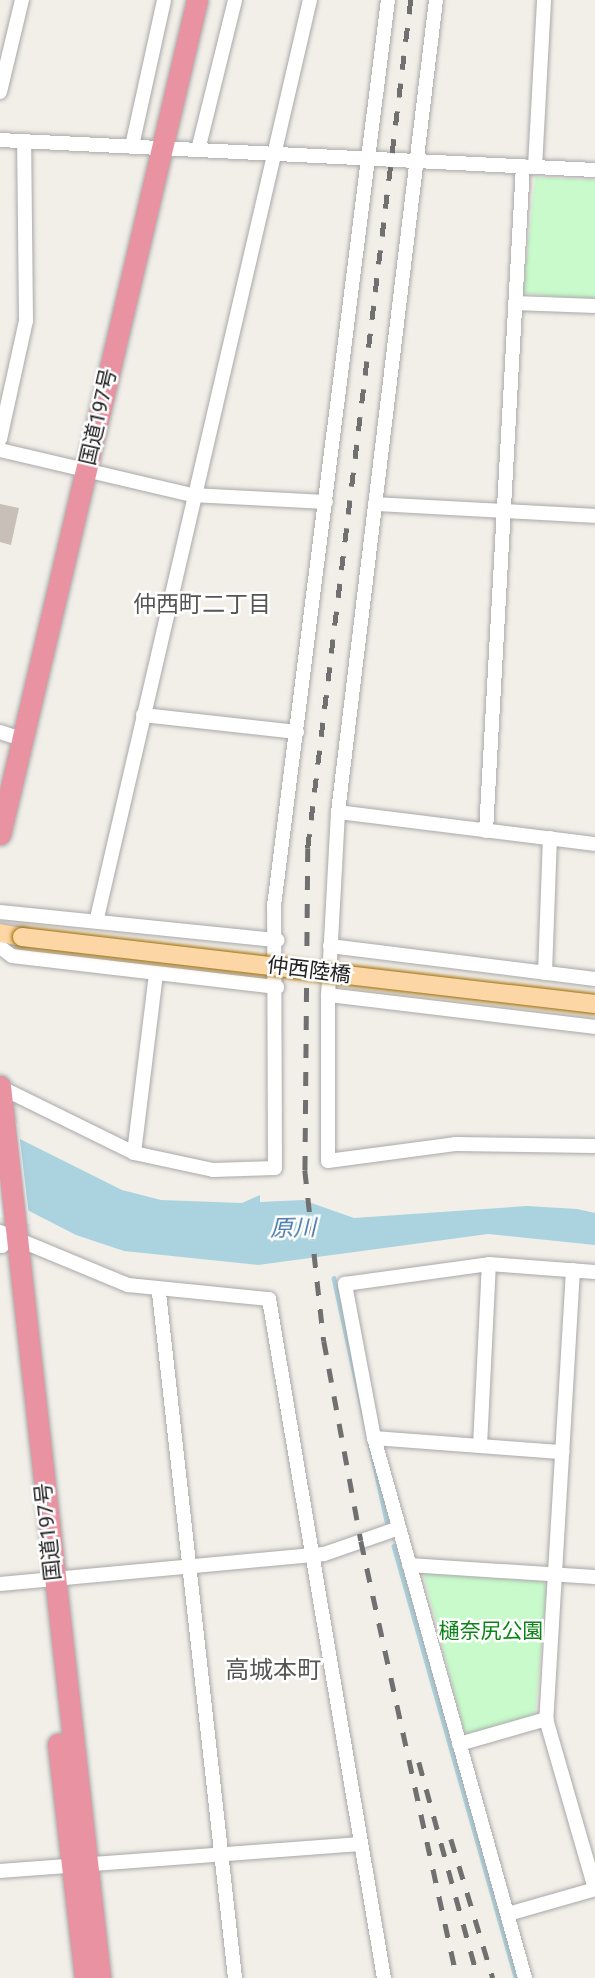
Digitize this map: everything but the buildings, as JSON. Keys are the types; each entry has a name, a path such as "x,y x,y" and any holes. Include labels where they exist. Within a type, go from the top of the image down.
{"highway":[{"name":"国道197号","path":"0,834 197,0"},
{"name":"国道197号","path":"0,1086 5,1236 78,1865 85,1978"},
{"name":"国道197号","path":"78,1865 100,1978"}],"main road":[{"name":"仲西陸橋","path":"0,933 595,1004"}],"street":[{"path":"0,92 22,0"},
{"path":"132,146 164,0"},
{"path":"198,150 235,0"},
{"path":"97,918 270,153 310,0"},
{"path":"0,1086 134,1153 213,1170 275,1168 278,940 274,905 388,0"},
{"path":"436,0 338,812 328,995 328,1161 455,1144 595,1146"},
{"path":"486,831 516,303 544,0"},
{"path":"0,140 595,170"},
{"path":"0,439 26,321 24,141"},
{"path":"516,303 595,306"},
{"path":"0,450 192,495 326,502"},
{"path":"375,504 595,516"},
{"path":"143,715 297,732"},
{"path":"0,732 22,739"},
{"path":"338,812 595,844"},
{"path":"545,973 550,838"},
{"path":"0,912 97,918 278,940"},
{"path":"330,946 595,979"},
{"path":"0,947 12,956 277,987"},
{"path":"134,1153 156,974"},
{"path":"328,995 595,1027"},
{"path":"5,1236 95,1275 159,1293 257,1296 269,1299 274,1311 384,1978"},
{"path":"480,1446 489,1264"},
{"path":"525,1978 374,1438 345,1284 489,1264 595,1272"},
{"path":"508,1914 595,1889 545,1719 573,1270"},
{"path":"159,1293 235,1978"},
{"path":"374,1438 562,1452"},
{"path":"0,1584 313,1555 398,1528"},
{"path":"409,1565 595,1577"},
{"path":"459,1744 545,1719"},
{"path":"0,1871 360,1844"}],"green space":[{"path":"535,177 595,180 595,301 523,293"},
{"name":"樋奈尻公園","path":"423,1572 542,1581 547,1587 535,1716 470,1734 464,1730"}],"water":[{"name":"原川","path":"0,1129 122,1190 161,1200 242,1203 260,1195 260,1202 303,1200 354,1218 527,1206 577,1209 595,1213 595,1245 488,1234 258,1265 124,1251 76,1235 0,1196"}],"pier":[{"path":"0,1113 18,1124 30,1224 0,1217"}],"waterway":[{"path":"334,1278 387,1521"},
{"path":"394,1546 516,1978"}],"railway":[{"path":"411,0 308,848 305,1170 324,1341 361,1541 457,1978"},
{"path":"419,1762 478,1978"},
{"path":"451,1839 493,1978"}],"district":[{"name":"仲西町二丁目","path":"202,605"},
{"name":"高城本町","path":"273,1671"}]}
